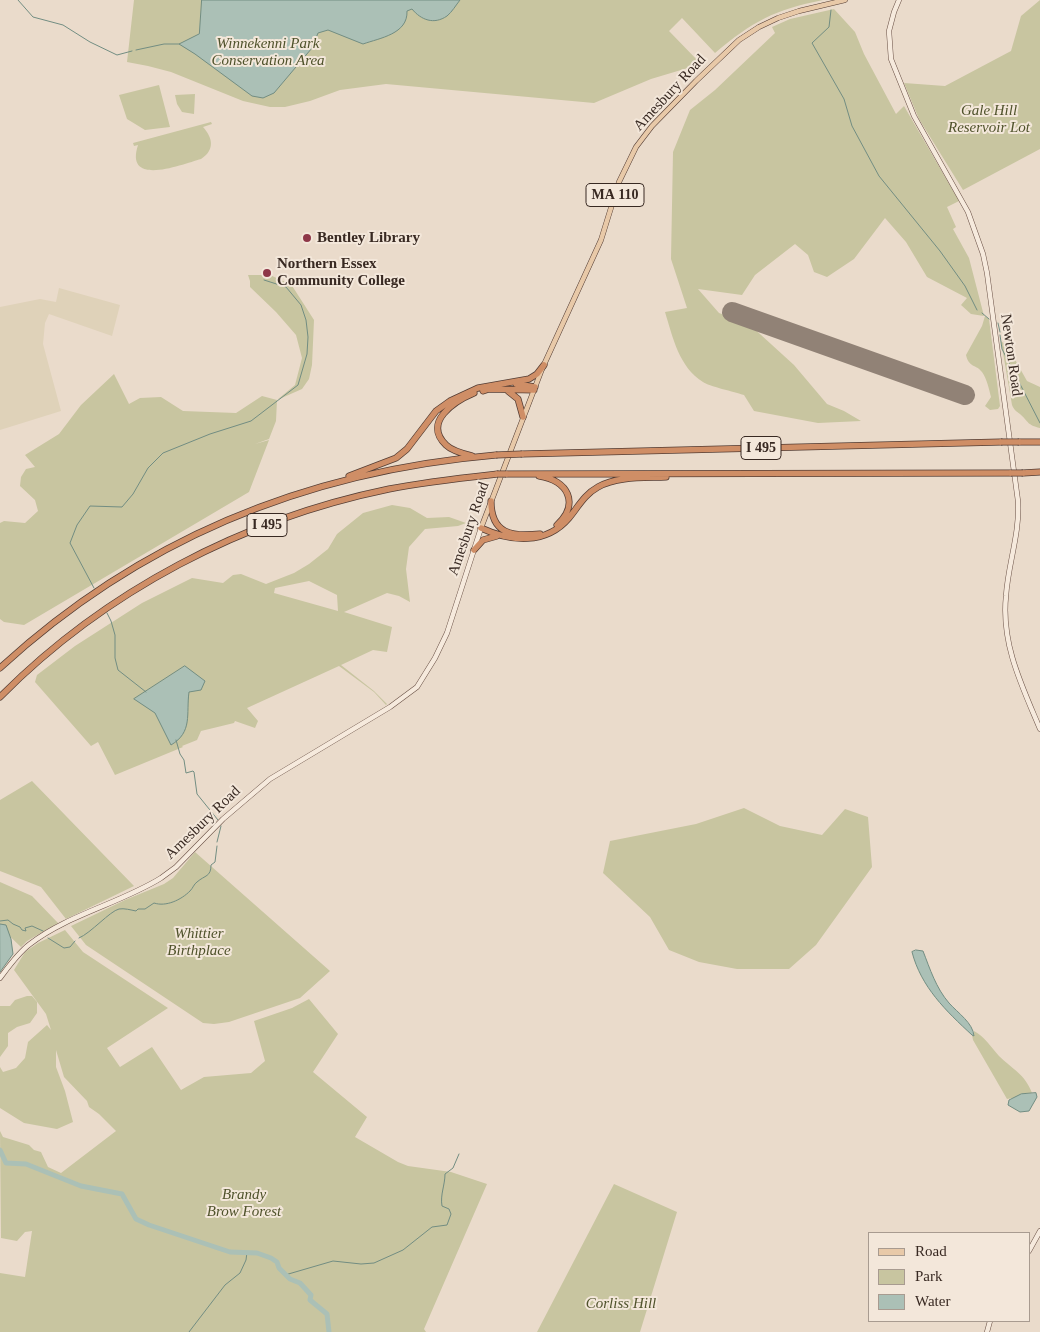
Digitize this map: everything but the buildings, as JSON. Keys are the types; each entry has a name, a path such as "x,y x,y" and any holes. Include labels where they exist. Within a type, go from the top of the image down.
{"highway":[{"path":"331,483 396,458 407,449 436,411 450,401 478,388 511,383 533,377 544,365"},
{"path":"511,383 534,389"},
{"path":"475,457 447,446 441,439 439,429 444,411 472,394 489,390 534,389"},
{"path":"506,390 518,399 523,417"},
{"name":"I 495","path":"0,668 33,639 72,609 156,555 212,527 252,510 331,483 385,470 431,462 496,455 1040,442"},
{"name":"I 495","path":"0,697 62,641 108,607 165,572 235,537 310,510 357,496 420,484 497,474 522,473 1040,472"},
{"path":"481,528 498,527 518,535 540,534 558,524 568,508 568,495 562,485 544,476 522,473"},
{"path":"474,550 483,540 491,537 534,539 553,532 569,518 588,494 598,487 611,482 718,473"},
{"path":"491,502 491,514 493,521 498,527"},
{"path":"481,528 500,536"}],"main road":[{"name":"Amesbury Road","path":"0,978 16,957 31,943 52,930 161,878 176,867 223,819 270,779 364,724 410,693 425,675 444,639 481,528 523,417 556,336 601,240 624,168 636,147 652,126 724,53 751,32 778,18 798,11 845,0"},
{"name":"Newton Road","path":"899,0 889,32 891,59 914,116 968,212 983,254 1018,498 1019,519 1006,594 1006,630 1016,671 1040,729"},
{"path":"1030,1249 1040,1231"}],"shaded area":[{"path":"59,288 120,305 112,336 49,314 45,323 43,344 61,411 0,430 0,307 40,299 56,302"}],"green space":[{"name":"Winnekenni Park Conservation Area","path":"134,0 823,0 791,8 765,18 715,53 682,18 669,31 701,64 651,79 594,103 386,84 340,90 310,101 285,107 270,107 243,101 171,72 127,62"},
{"name":"Gale Hill Reservoir Lot","path":"1040,0 1040,149 963,190 919,119 904,83 945,86 1011,51 1021,16"},
{"path":"834,9 855,32 864,54 896,114 904,106 959,201 947,207 956,227 953,229 969,258 984,316 971,314 961,305 967,298 927,277 906,242 885,218 854,259 827,277 814,272 808,255 795,244 755,275 742,295 698,289 719,313 749,324 794,365 827,404 861,421 818,423 754,411 744,395 703,382 688,368 678,351 665,312 687,308 671,259 673,152 690,110 715,90 775,33 772,27 790,19"},
{"path":"159,85 170,127 145,130 127,119 119,95"},
{"path":"195,94 194,114 182,112 177,104 175,95"},
{"path":"211,122 212,124 203,127 209,135 211,144 209,152 201,159 158,170 147,170 139,166 136,158 138,145 134,146 133,143"},
{"path":"248,275 270,275 283,281 289,281 314,320 312,365 309,379 302,389 277,400 295,385 302,358 296,335 250,287"},
{"path":"985,316 989,319 1000,406 998,409 990,410 985,406 991,397 988,384 982,372 969,362 966,355 982,326"},
{"path":"1001,341 1008,347 1027,381 1040,387 1040,428 1030,424 1012,405"},
{"path":"114,374 129,404 140,398 161,397 183,411 236,413 262,396 277,400 276,421 269,439 255,444 269,440 249,492 24,625 4,622 0,619 0,523 4,521 25,523 38,511 35,500 20,486 21,477 26,469 35,467 25,455 59,434 81,405"},
{"path":"392,505 410,508 427,518 449,517 466,523 458,526 425,529 409,547 406,569 410,602 399,596 387,593 344,612 392,627 387,652 373,650 341,665 374,691 386,705 374,692 339,666 247,708 258,721 255,728 235,721 234,723 201,731 197,740 115,775 98,742 91,746 35,682 37,675 75,646 142,603 192,578 223,583 233,575 241,574 266,584 294,573 328,549 337,534 363,513","holes":["309,581 337,595 338,611 274,593 275,588"]},
{"path":"32,781 134,886 66,919 41,887 0,871 0,800"},
{"path":"744,808 780,826 822,835 845,809 868,817 872,867 816,945 789,969 737,969 699,962 669,950 650,917 603,873 610,841 696,824"},
{"name":"Whittier Birthplace","path":"195,852 330,971 300,998 229,1022 203,1023 86,945 71,926 164,884 173,878"},
{"path":"0,882 32,896 58,923 27,941 21,947 0,927"},
{"name":"Brandy Brow Forest","path":"65,930 83,952 168,1008 107,1048 120,1067 152,1047 181,1090 204,1077 251,1073 265,1061 254,1021 292,1008 309,999 338,1034 313,1072 367,1117 355,1137 408,1166 451,1172 487,1184 424,1329 426,1332 0,1332 0,1273 25,1277 32,1231 25,1232 17,1241 1,1238 0,1131 3,1137 29,1145 34,1150 41,1152 48,1167 61,1173 116,1131 89,1107 87,1101 64,1077 56,1050 56,1067 65,1091 73,1122 57,1129 24,1123 0,1108 0,1067 3,1072 16,1068 25,1058 28,1042 47,1025 51,1030 46,1014 14,970 25,952 38,943"},
{"path":"32,996 37,1002 37,1013 30,1023 17,1027 8,1033 8,1046 0,1057 0,1006 10,1006 15,1000"},
{"path":"974,1031 1022,1076 1032,1093 1021,1094 1018,1097 1007,1099 973,1040 972,1035 974,1035"},
{"name":"Corliss Hill","path":"614,1184 677,1212 640,1332 537,1332"}],"water":[{"path":"202,0 460,0 449,14 442,19 433,21 419,16 412,9 407,11 406,19 398,30 385,37 363,44 328,30 318,33 312,48 274,93 263,98 252,96 179,44 199,34"},
{"path":"185,666 205,681 201,690 189,692 186,728 178,740 171,745 155,713 134,699"},
{"path":"0,924 6,925 11,939 13,954 0,972"},
{"path":"916,950 923,951 940,991 968,1022 974,1036 944,1007 928,987 916,965 912,952"},
{"path":"1036,1093 1037,1097 1029,1111 1020,1112 1008,1105 1009,1100 1021,1094"}],"waterway":[{"path":"18,0 33,17 63,25 90,42 117,55 132,51"},
{"path":"831,10 829,27 812,43 844,99 852,126 879,176 940,251 965,286 977,310"},
{"path":"136,50 164,44 179,44"},
{"path":"94,588 70,543 77,525 90,506 122,507 133,494 148,468 163,453 210,434 251,421 298,385 307,354 306,320 301,305 286,287 264,280"},
{"path":"982,313 989,319"},
{"path":"998,323 1000,332"},
{"path":"1000,335 1002,349 1040,423"},
{"path":"107,613 115,635 115,658 118,670 146,692"},
{"path":"176,740 184,760 186,773 194,772 197,794 218,820"},
{"path":"217,842 221,826"},
{"path":"79,938 119,909 136,911 138,909 145,909 154,903 173,902 182,897 196,883 209,874 211,865 215,862 217,846"},
{"path":"0,921 8,920 26,931 25,928 32,926 43,931"},
{"path":"48,938 64,948 70,947 75,941"},
{"path":"0,1150 6,1163 26,1164 81,1186 122,1194 136,1219 149,1225 230,1252 257,1253 271,1258 277,1262 279,1268 290,1279 300,1283 311,1295 310,1300 327,1314 329,1332"},
{"path":"285,1275 333,1261 361,1264 374,1263 403,1250 432,1227 447,1225 451,1214 449,1209 442,1206 445,1174 453,1168 459,1154"},
{"path":"189,1332 225,1285 240,1273 246,1260 247,1252"}],"runway":[{"path":"732,312 965,395"}],"place":[{"name":"Bentley Library","path":"307,238"},
{"name":"Northern Essex Community College","path":"267,273"}]}
